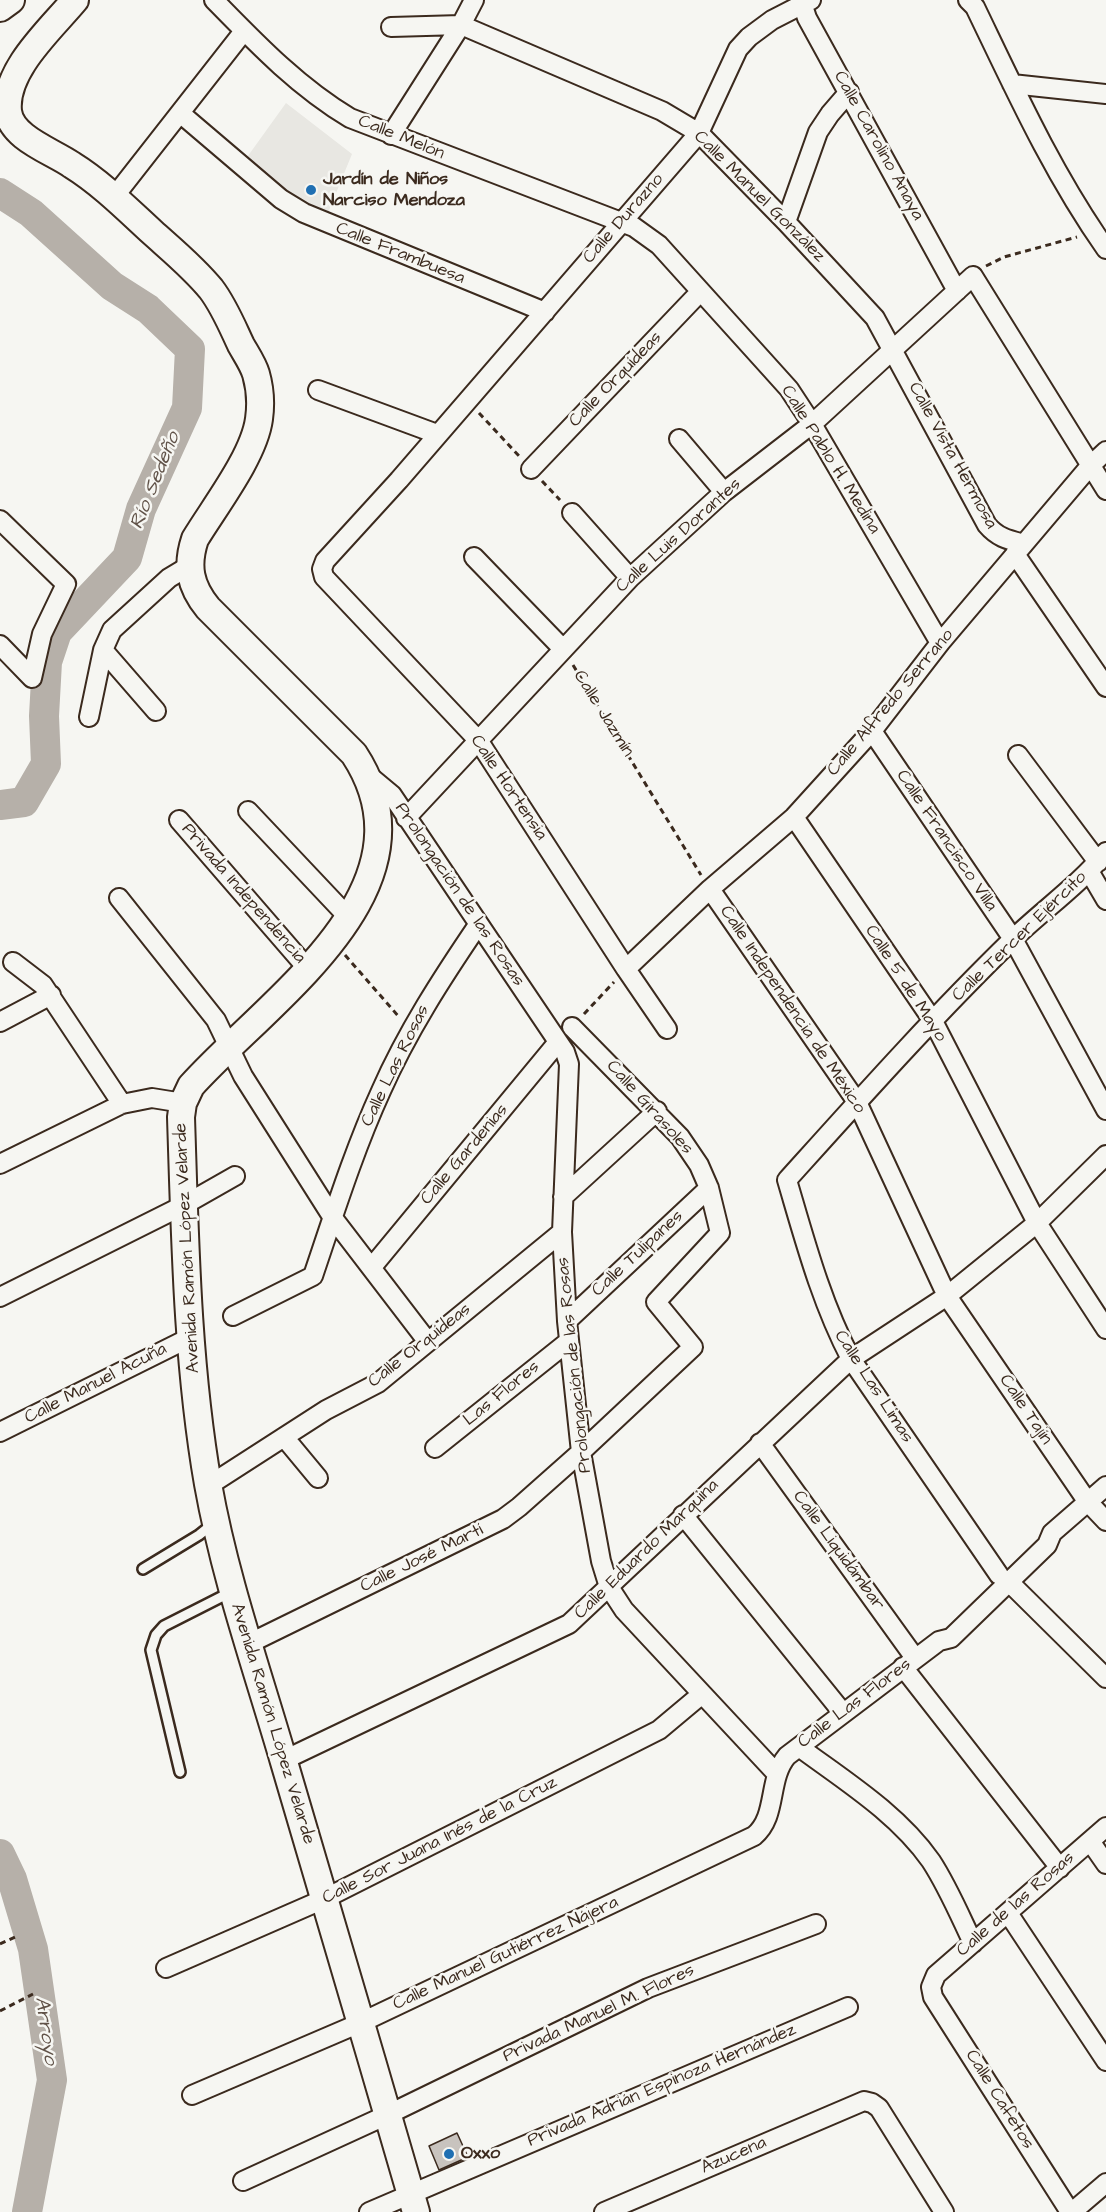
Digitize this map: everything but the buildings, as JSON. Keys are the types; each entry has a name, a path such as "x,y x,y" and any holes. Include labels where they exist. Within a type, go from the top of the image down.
{"main road":[{"path":"0,8 11,0"},
{"path":"75,0 27,57 15,75 9,93 8,112 13,124 25,137 77,168 114,197 195,271 223,308 255,373 260,397 255,437 246,456 195,539 189,566"},
{"name":"Avenida Ramón López Velarde","path":"189,566 198,596 208,608 354,754 368,775 375,802 378,832 374,864 350,919 308,969 191,1086 183,1103 181,1118 195,1398 215,1522 248,1644 413,2203"}],"street":[{"name":"Calle Melón","path":"214,0 303,86 323,102 350,118 621,222"},
{"path":"391,135 461,25 474,0"},
{"path":"968,0 975,7 1038,138 1106,249"},
{"name":"Calle Carolino Anaya","path":"804,1 807,18 957,291"},
{"name":"Calle Durazno","path":"322,569 325,561 399,480 699,133 738,49 772,20 804,1"},
{"path":"391,27 461,25"},
{"name":"Calle Manuel González","path":"461,25 662,111 699,133 875,318 893,350"},
{"path":"114,197 244,31"},
{"path":"1012,84 1106,93"},
{"path":"786,222 818,132 849,92"},
{"name":"Calle Frambuesa","path":"180,113 281,199 304,213 545,312"},
{"name":"Calle Pablo H. Medina","path":"621,222 633,227 659,245 789,389 812,424 940,643"},
{"path":"973,276 1106,490"},
{"name":"Calle Luis Dorantes","path":"406,818 630,578 724,492 812,424 973,276"},
{"name":"Calle Orquídeas","path":"531,469 700,292"},
{"name":"Calle Vista Hermosa","path":"893,350 987,525 995,534 1020,549"},
{"path":"318,390 437,434"},
{"path":"679,439 724,492"},
{"name":"Calle Alfredo Serrano","path":"626,969 710,889 794,817 872,731 940,643 1089,466 1106,451"},
{"path":"572,513 630,578"},
{"path":"0,520 66,584 42,634 32,678 0,645"},
{"path":"1020,549 1106,687"},
{"path":"474,557 562,649"},
{"path":"89,717 103,650 112,630 169,578 189,566"},
{"name":"Calle Hortensia","path":"322,569 324,577 478,740 667,1029"},
{"path":"103,650 156,711"},
{"name":"Calle Francisco Villa","path":"872,731 1013,939 1106,1110"},
{"path":"1018,754 1098,862 1106,900"},
{"name":"Prolongación de las Rosas","path":"368,775 392,795 565,1052 569,1076 562,1232 567,1321 581,1452 609,1587 624,1610 777,1774"},
{"path":"248,811 350,919"},
{"name":"Calle 5 de Mayo","path":"794,817 933,1021 1037,1223 1106,1329"},
{"name":"Privada Independencia","path":"179,820 308,969"},
{"name":"Calle Tercer Ejército","path":"787,1180 857,1102 1013,939 1098,862"},
{"name":"Calle Independencia de México","path":"710,889 857,1102 947,1296"},
{"path":"119,898 216,1020 243,1076 333,1218 429,1342"},
{"name":"Calle Las Rosas","path":"333,1218 381,1091 411,1030 478,925"},
{"path":"13,962 44,985 122,1104"},
{"path":"0,1023 51,995"},
{"name":"Calle Girasoles","path":"572,1027 657,1111 687,1147 710,1188 720,1233"},
{"name":"Calle Gardenias","path":"372,1267 558,1042"},
{"path":"0,1164 122,1104 152,1098 183,1103"},
{"path":"563,1197 657,1111"},
{"name":"Calle Eduardo Marquina","path":"284,1760 569,1624 851,1359 947,1296 1037,1223 1106,1155"},
{"path":"0,1297 184,1205 235,1176"},
{"name":"Calle Las Limas","path":"787,1180 822,1294 834,1326 851,1359 1004,1579 1106,1678"},
{"name":"Calle Tulipanes","path":"567,1321 710,1188"},
{"path":"233,1316 313,1276 333,1218"},
{"name":"Calle Orquídeas","path":"208,1486 326,1410 378,1383 562,1232"},
{"name":"Calle José Martí","path":"248,1644 503,1519 519,1507 693,1347 656,1302 720,1233"},
{"name":"Calle Tajín","path":"947,1296 1087,1501 1106,1521"},
{"name":"Calle Manuel Acuña","path":"0,1432 191,1337"},
{"name":"Las Flores","path":"435,1448 569,1341"},
{"path":"284,1437 318,1478"},
{"name":"Calle Liquidámbar","path":"760,1443 909,1663 1060,1868"},
{"name":"Calle Las Flores","path":"777,1774 781,1763 799,1747 939,1641 951,1638 1004,1579 1047,1545 1052,1533 1106,1486"},
{"path":"683,1515 843,1713"},
{"name":"Calle Sor Juana Inés de la Cruz","path":"166,1968 324,1899 659,1730 702,1694"},
{"path":"799,1747 873,1801 906,1831 931,1862 973,1943"},
{"name":"Calle Manuel Gutiérrez Nájera","path":"192,2095 360,2023 754,1836 762,1829 767,1819 777,1774"},
{"name":"Calle de las Rosas","path":"931,1987 936,1975 1106,1827"},
{"path":"1090,1841 1106,1864"},
{"path":"1008,1913 1106,2061"},
{"name":"Privada Manuel M. Flores","path":"243,2181 387,2115 648,1988 816,1924"},
{"name":"Calle Cafetos","path":"931,1987 933,1997 1071,2212"},
{"name":"Privada Adrián Espinoza Hernández","path":"369,2212 413,2203 848,2007"},
{"name":"Azucena","path":"604,2212 864,2101 879,2108 944,2212"},
{"path":"1071,2212 1106,2183"}],"lane":[{"path":"143,1569 199,1535 215,1522"},
{"path":"180,1772 151,1650 156,1635 164,1626 233,1591"}],"path":[{"path":"973,276 1004,257 1094,232"},
{"name":"Calle Jazmín","path":"562,649 710,889"},
{"path":"333,941 411,1030"},
{"path":"572,1027 626,969"},
{"path":"0,1944 15,1937"},
{"path":"0,2011 33,1994"}],"shaded area":[{"name":"Jardín de Niños Narciso Mendoza","path":"286,103 352,154 325,220 245,160"}],"waterway":[{"name":"Río Sedeño","path":"0,193 31,213 112,286 148,309 190,349 187,408 141,509 127,558 57,632 47,662 44,716 46,764 24,802 0,805"},
{"name":"Arroyo","path":"0,1854 12,1879 33,1949 52,2080 27,2212"}],"place":[{"name":"Jardín de Niños Narciso Mendoza","path":"311,190"},
{"name":"Oxxo","path":"449,2154"}]}
